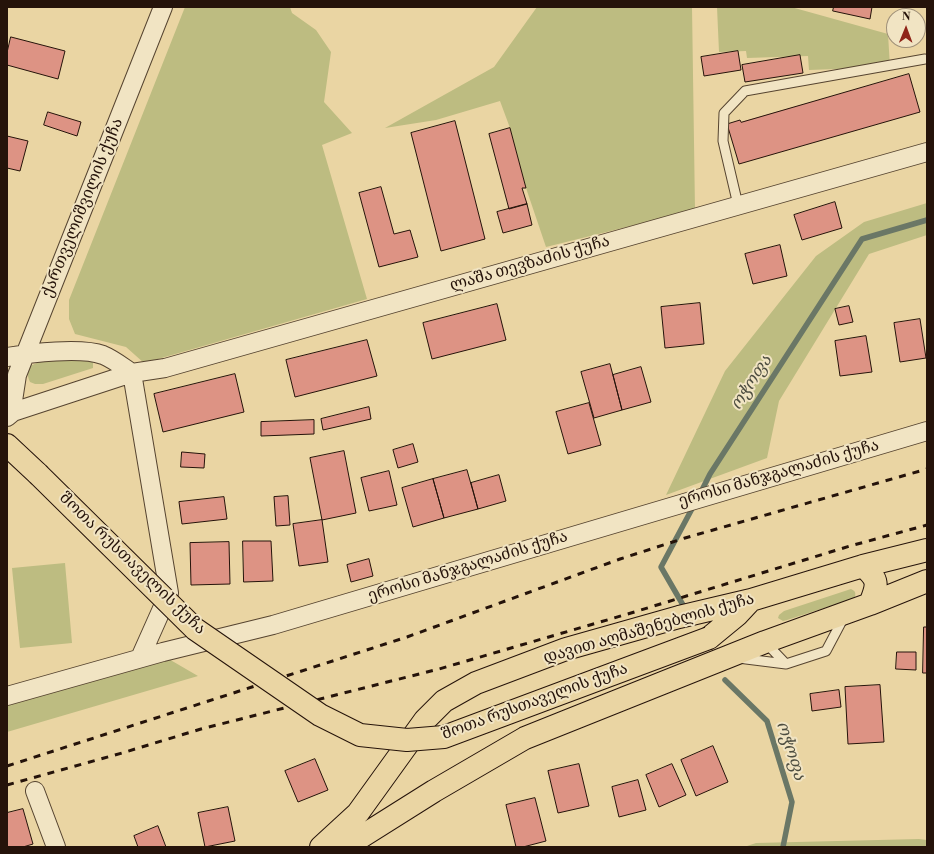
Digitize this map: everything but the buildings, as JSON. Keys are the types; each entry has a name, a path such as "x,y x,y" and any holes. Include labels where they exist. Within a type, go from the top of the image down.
{"main road":[{"name":"შოთა რუსთაველის ქუჩა","path":"7,445 195,629 320,714 360,735 407,740 444,737 709,638 737,615 751,600"},
{"name":"დავით აღმაშენებლის ქუჩა","path":"322,847 358,813 425,720 444,701 476,683 566,649 679,617 751,600 863,566 927,550"},
{"path":"863,566 874,576 876,590 870,604"},
{"path":"345,847 434,791 525,738 765,642 870,604 927,581"},
{"name":"შოთა რუსთაველის ქუჩა","path":"709,638 726,638 765,642"}],"street":[{"name":"ქართველიშვილის ქუჩა","path":"10,414 18,375 163,7"},
{"name":"ლაშა თევზაძის ქუჩა","path":"10,414 132,373 165,368 927,152"},
{"path":"7,357 26,354 86,351 104,355 132,373 169,593 140,658"},
{"name":"ეროსი მანჯგალაძის ქუჩა","path":"7,696 140,658 273,625 927,431"},
{"path":"35,791 56,847"}],"lane":[{"path":"738,205 723,141 724,113 745,91 926,61"},
{"path":"728,657 786,664 826,651 847,612"},
{"path":"765,642 786,664"}],"shaded area":[{"path":"185,7 290,7 292,13 316,30 331,52 324,102 352,133 322,145 367,299 144,363 126,347 75,334 69,319 69,300"},
{"path":"537,7 692,7 695,210 546,247 526,188 510,128 500,101 436,120 385,128 494,67"},
{"path":"717,7 791,7 886,33 886,48 889,48 890,67 809,70 808,56 747,58 746,51 719,52"},
{"path":"927,203 927,235 869,254 779,401 767,458 666,495 725,371 816,256 864,222"},
{"path":"90,359 93,363 93,368 43,384 35,384 30,382 28,378 30,366 39,362"},
{"path":"65,563 72,643 20,648 12,568"},
{"path":"851,589 855,594 855,597 852,599 787,620 783,621 778,618 784,611"},
{"path":"167,658 198,676 7,732 7,704"},
{"path":"927,840 927,847 744,847 756,843"}],"waterway":[{"name":"ოჭოფა","path":"700,494 710,474 862,239 927,220"},
{"name":"ოჭოფა","path":"683,605 661,567 694,505"},
{"name":"ოჭოფა","path":"725,680 767,721 792,802 783,847"}],"railway":[{"path":"7,766 407,637 620,559 685,538 927,469"},
{"path":"7,785 201,729 439,669 631,613 850,546 927,525"}]}
